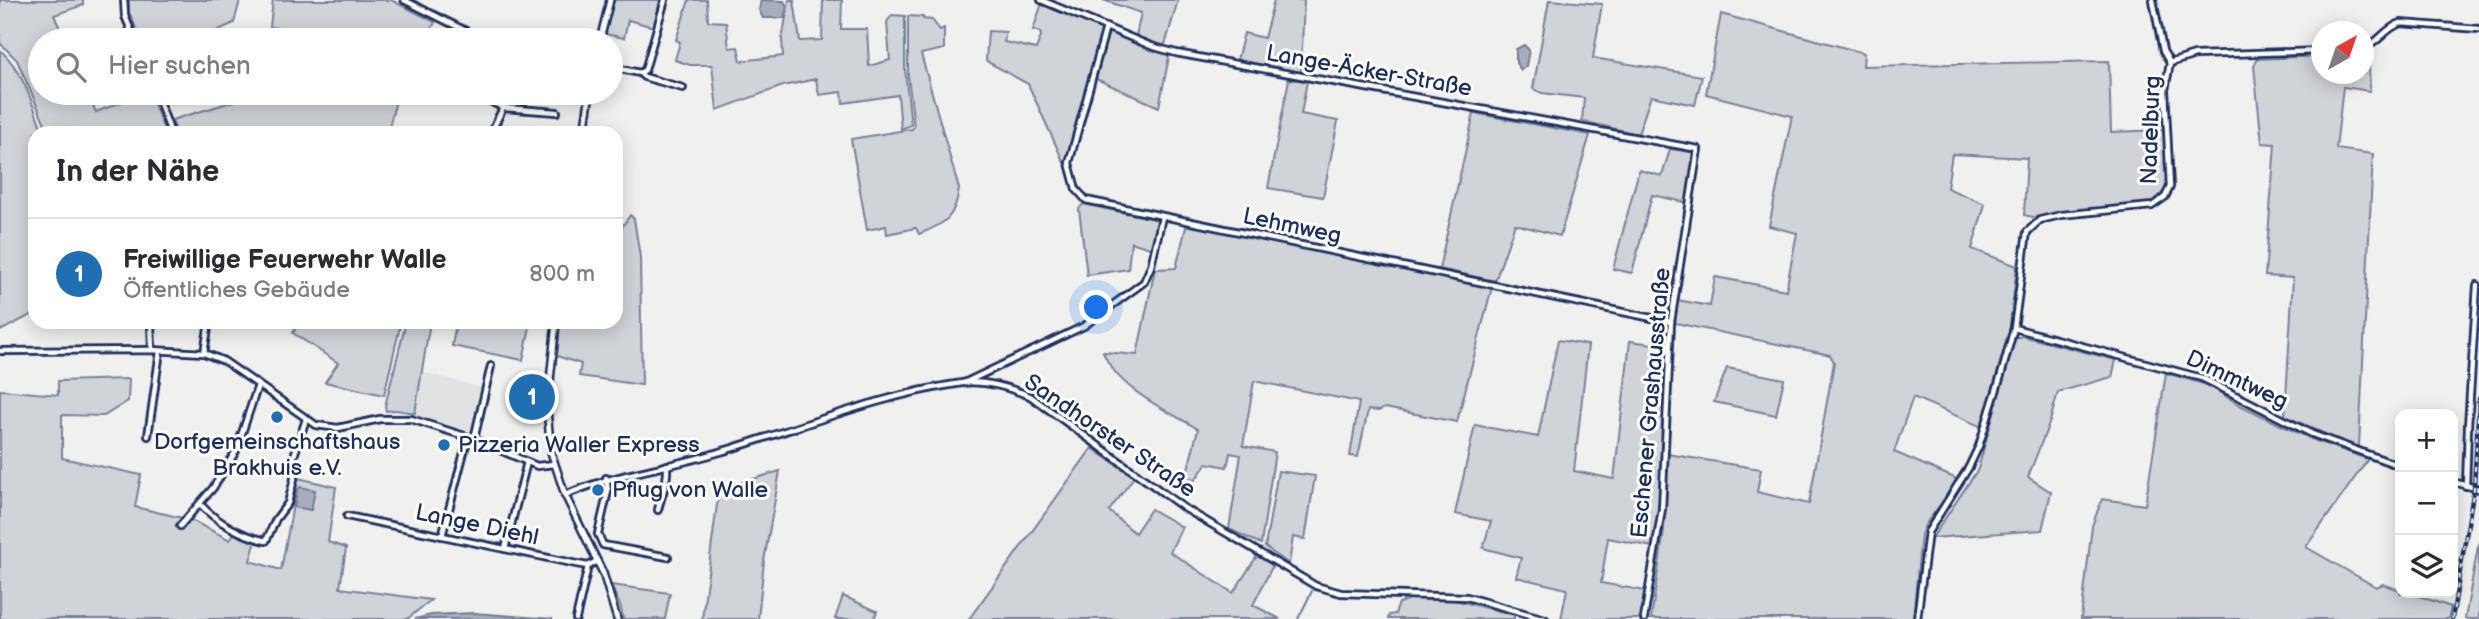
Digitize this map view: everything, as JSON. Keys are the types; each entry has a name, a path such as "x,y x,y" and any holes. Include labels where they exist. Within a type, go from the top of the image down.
{"street":[{"path":"124,0 125,16 130,28"},
{"path":"404,0 460,28"},
{"path":"603,28 610,0"},
{"path":"640,73 645,70 665,0"},
{"name":"Lange-Äcker-Straße","path":"1041,0 1151,46 1176,53 1698,149"},
{"name":"Nadelburg","path":"2014,328 2024,247 2027,232 2032,225 2039,220 2061,215 2145,208 2158,204 2170,187 2165,90 2170,63 2163,51 2153,0"},
{"path":"2374,43 2392,26 2401,23 2479,29"},
{"name":"Lehmweg","path":"1106,27 1069,163 1081,197 1094,203 1671,322"},
{"path":"2170,63 2195,55 2311,51"},
{"path":"623,69 683,88"},
{"path":"160,105 168,126"},
{"path":"498,105 504,108 556,112"},
{"path":"495,126 505,105"},
{"path":"585,126 588,105"},
{"name":"Eschener Grashausstraße","path":"1644,619 1662,509 1671,322 1698,149"},
{"path":"964,383 1084,326 1144,282 1151,266 1161,217"},
{"path":"2466,486 2477,285"},
{"path":"1917,619 1928,531 1969,467 1979,446 2014,328"},
{"name":"Dimmtweg","path":"2014,328 2202,378 2312,434 2395,464"},
{"path":"151,329 152,350"},
{"path":"204,353 208,329"},
{"path":"555,329 547,410 548,437 565,495 598,560 617,619"},
{"path":"0,351 152,350 204,353 224,361 316,425 338,428 397,417 411,419 471,438 537,466 554,464"},
{"path":"148,436 160,351"},
{"path":"442,536 491,366"},
{"name":"Sandhorster Straße","path":"565,495 606,478 718,453 805,423 879,402 964,383 1011,388 1030,396 1184,508 1316,586 1341,593 1467,597 1545,619"},
{"path":"180,526 213,488 236,451 258,385"},
{"path":"200,504 212,516 233,528 266,541 276,519 288,503 294,479 293,459 306,419"},
{"path":"505,549 527,462"},
{"path":"659,510 662,492 668,483 667,465"},
{"path":"606,478 608,491 598,534 603,545 668,557"},
{"path":"2458,484 2479,489"},
{"name":"Lange Diehl","path":"347,516 588,566"},
{"path":"576,619 588,566 598,560"}],"shaded area":[{"path":"0,0 83,0 83,5 54,15 60,28 28,28 28,85 17,60 0,43"},
{"path":"129,0 240,0 234,23 223,28 136,28 129,12"},
{"path":"273,0 391,0 435,22 432,28 270,27"},
{"path":"614,0 660,0 654,27 628,20 624,38 623,28 607,28"},
{"path":"689,0 707,0 708,21 726,22 729,48 738,47 741,61 783,56 782,40 789,0 794,0 800,41 822,40 823,0 842,0 841,29 867,29 869,66 890,60 887,22 892,15 905,16 905,70 911,125 901,129 898,95 843,103 842,92 819,95 816,79 783,86 717,110 712,65 690,65 675,60 680,42 676,40"},
{"path":"1103,0 1178,0 1166,42 1163,46 1136,36 1141,13"},
{"path":"1274,0 1304,0 1301,72 1237,60 1244,33 1264,38"},
{"path":"1549,0 1602,4 1593,58 1702,76 1695,105 1651,96 1638,134 1582,121 1584,98 1542,93 1533,89"},
{"path":"1042,3 1102,27 1103,31 1068,165 1064,163 1028,84 986,61 988,31 1006,32 1004,42 1036,49 1041,36 1040,32 1033,30"},
{"path":"1721,14 1864,53 1863,66 2109,61 2111,132 2166,130 2168,183 2153,203 2033,217 2024,215 2027,158 1952,154 1947,188 1985,204 1972,249 2017,266 2010,327 1982,427 1913,397 1894,452 1959,480 1925,525 1921,535 1913,619 1651,619 1664,531 1667,454 1761,469 1757,492 1809,504 1834,362 1830,355 1675,323 1677,300 1710,306 1715,277 1786,290 1797,233 1769,226 1792,116 1706,94"},
{"path":"908,16 932,20 940,30 944,28 944,49 921,54 959,189 955,207 947,219 936,227 919,234 916,228 887,234 886,226 867,230 851,139 914,127 908,75"},
{"path":"1112,31 1166,53 1169,57 1159,107 1096,79 1108,32"},
{"path":"0,50 21,78 28,93 28,105 33,105 40,126 28,126 28,317 0,331"},
{"path":"2311,56 2311,84 2370,84 2370,91 2343,87 2336,149 2373,154 2359,446 2355,447 2285,416 2293,278 2265,276 2275,144 2262,143 2254,67 2257,59"},
{"path":"1289,79 1307,81 1301,114 1338,121 1323,197 1268,188"},
{"path":"37,105 93,105 96,112 114,105 154,105 162,126 46,126"},
{"path":"222,105 395,105 389,126 174,126 172,120"},
{"path":"1474,113 1590,135 1560,236 1515,224 1495,281 1439,269"},
{"path":"1670,149 1692,152 1696,157 1689,203 1652,195 1632,273 1613,269 1639,170 1662,176"},
{"path":"1083,204 1159,220 1153,249 1131,242 1128,269 1087,275 1079,209"},
{"path":"630,215 634,219 640,257 642,385 579,376 581,364 557,356 560,329 623,329 623,226"},
{"path":"1193,226 1492,287 1457,422 1385,408 1378,411 1368,410 1358,457 1350,456 1359,402 1254,381 1243,446 1275,452 1261,544 1229,529 1241,455 1230,453 1227,467 1207,463 1195,480 1186,477 1198,429 1131,388 1110,365 1103,352 1137,355 1155,269 1176,268 1186,227"},
{"path":"295,329 399,329 384,395 325,382 338,363 293,333"},
{"path":"404,329 429,329 415,413 386,411"},
{"path":"455,329 530,329 523,360 452,346"},
{"path":"2022,336 2116,360 2112,377 2058,392 2050,421 2028,477 2051,492 2042,530 1932,538 1978,469 2015,338"},
{"path":"1558,340 1588,345 1574,471 1614,479 1630,341 1667,346 1659,510 1653,547 1608,538 1601,583 1646,591 1642,619 1561,619 1567,589 1516,577 1521,558 1483,548 1491,521 1455,514 1475,425 1538,437"},
{"path":"1727,368 1784,379 1776,415 1714,402"},
{"path":"422,372 491,390 481,435 414,415"},
{"path":"2166,373 2207,385 2283,426 2368,459 2306,547 2376,587 2383,584 2395,588 2395,598 2425,598 2451,607 2448,619 2081,619 2092,526 2102,499 2145,505"},
{"path":"129,379 128,401 104,416 62,415 62,458 141,475 135,507 191,520 230,540 234,533 256,541 250,561 281,570 298,478 336,487 328,542 346,548 340,588 431,600 407,619 0,619 0,390 58,395 58,381"},
{"path":"1092,448 1134,477 1109,511 1135,533 1151,509 1182,527 1170,552 1233,593 1257,556 1273,565 1253,605 1280,619 969,619"},
{"path":"780,471 764,561 758,619 702,619 719,489"},
{"path":"1278,471 1315,476 1305,539 1293,537 1289,564 1265,547"},
{"path":"2479,541 2479,619 2465,619"},
{"path":"611,585 670,593 665,619 623,619"},
{"path":"843,596 877,611 874,619 835,619"},
{"path":"1409,599 1451,599 1514,615 1514,619 1388,619 1389,615 1395,614 1399,603"}],"water":[{"path":"761,0 784,1 787,7 784,18 763,18 759,10"},
{"path":"1524,45 1529,50 1526,66 1521,70 1516,63 1516,49"},
{"path":"300,487 315,490 311,510 294,507"},
{"path":"473,613 553,619 415,619 431,615"}],"waterway":[{"path":"1298,619 1312,591"}],"railway":[{"path":"2452,619 2474,488 2479,399"}],"place":[{"name":"Freiwillige Feuerwehr Walle","path":"532,397"},
{"name":"Dorfgemeinschaftshaus Brakhuis e.V.","path":"277,417"},
{"name":"Pizzeria Waller Express","path":"444,445"},
{"name":"Pflug von Walle","path":"598,490"}]}
